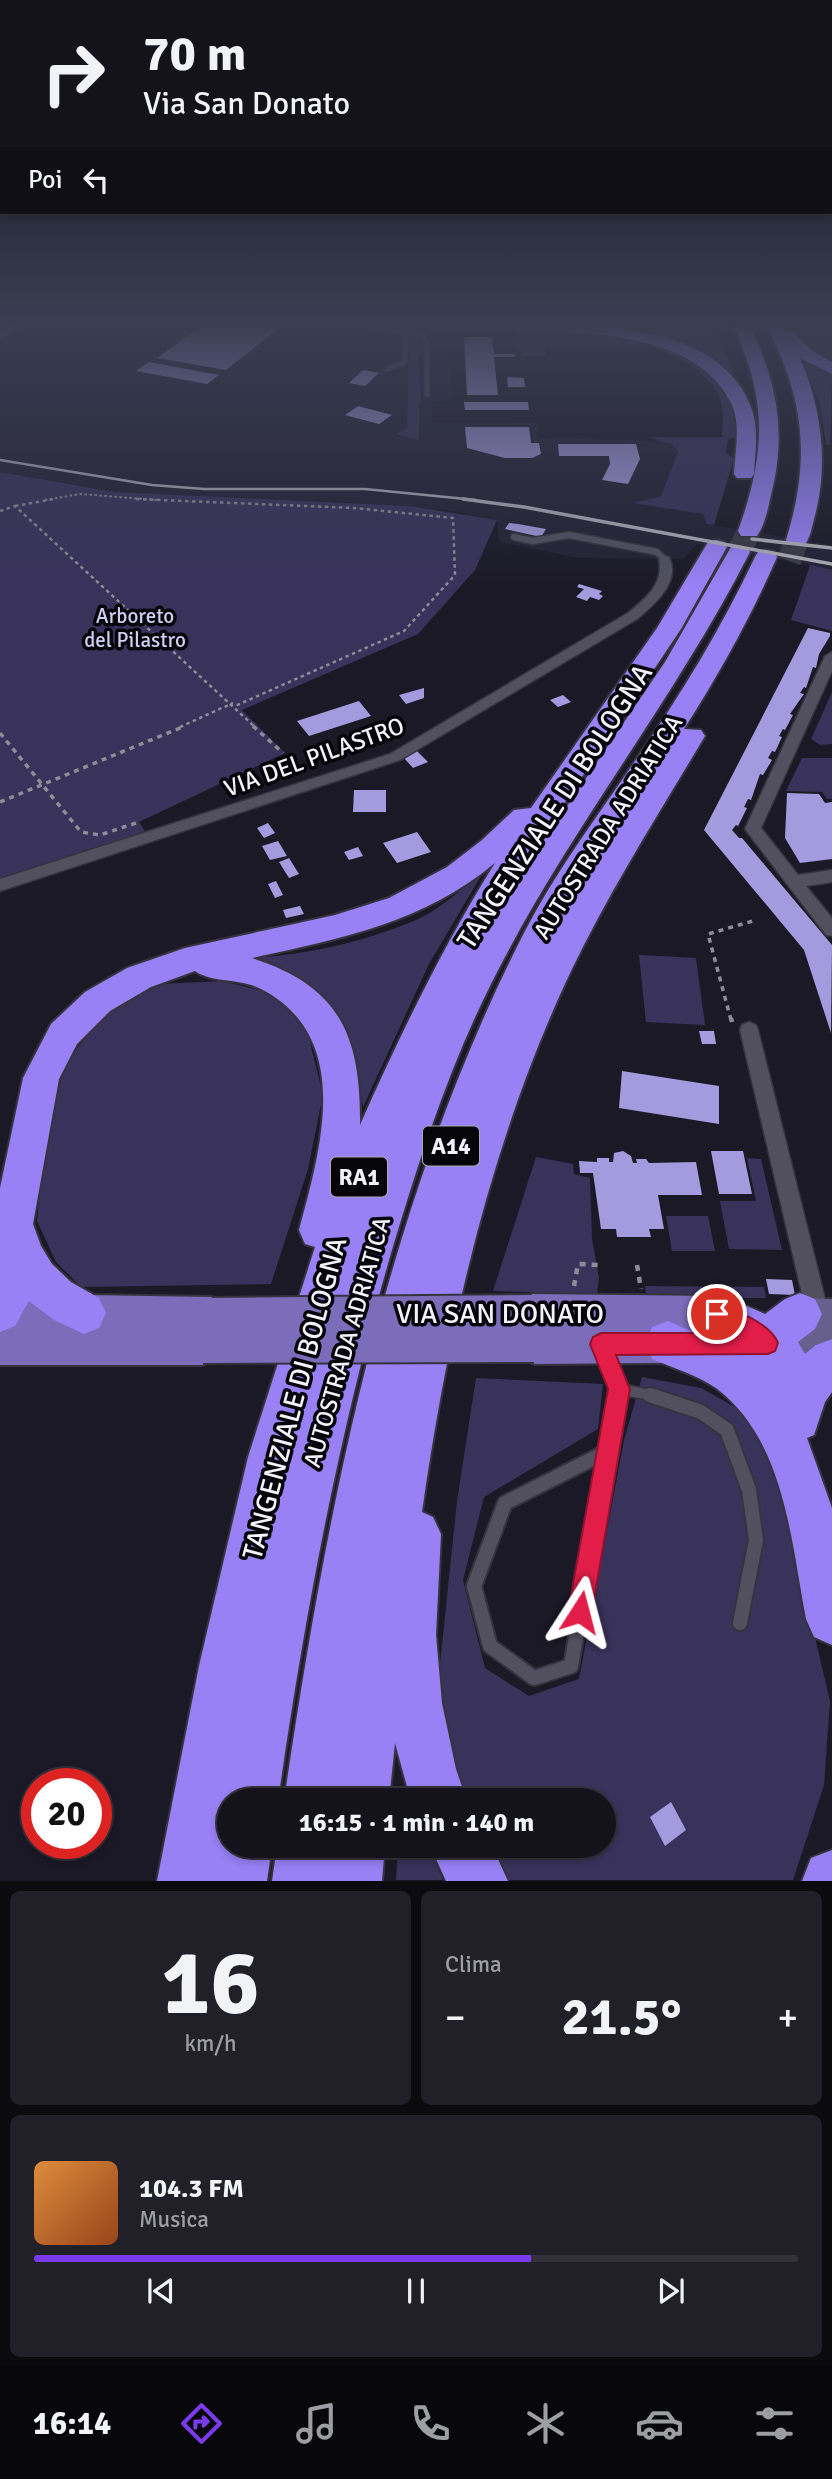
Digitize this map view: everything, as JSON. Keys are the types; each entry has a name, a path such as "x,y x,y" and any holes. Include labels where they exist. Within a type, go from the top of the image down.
{"highway":[{"path":"743,411 745,421 742,482 751,433 750,411"},
{"name":"AUTOSTRADA ADRIATICA","path":"314,1788 327,1685 354,1524 405,1287 482,1058 542,929 582,861 722,646 765,546 763,488 772,434 769,411"},
{"path":"791,411 794,435 792,467"},
{"name":"TANGENZIALE DI BOLOGNA","path":"187,1881 225,1666 272,1457 342,1225 370,1146 415,1041 482,911 528,835 669,629 765,546 812,477 812,419 809,411"},
{"path":"765,546 813,509 832,454"},
{"name":"AUTOSTRADA ADRIATICA","path":"252,1788 270,1672 300,1514 336,1364 402,1154 444,1046 474,982 550,850 692,638 765,546"},
{"name":"TANGENZIALE DI BOLOGNA","path":"362,1788 372,1690 396,1522 420,1392 451,1262 493,1119 537,1008 565,947 743,653 765,546"},
{"path":"0,1313 16,1284 7,1243 41,1078 56,1042 85,1009 107,992 155,970 355,922 393,909 432,891 468,868 510,833 590,745"},
{"path":"181,964 237,967 260,973 298,993 314,1007 326,1026 341,1079 343,1108 337,1161 308,1273 272,1457"},
{"path":"7,1243 56,1300 84,1313"},
{"path":"434,1788 420,1729 411,1659 411,1567 451,1262"},
{"path":"717,1314 739,1323 768,1343"},
{"path":"817,1314 784,1325 768,1343 762,1357 761,1380 785,1416 832,1619"},
{"path":"668,1343 734,1374 785,1416"},
{"path":"785,1416 816,1375 832,1360"},
{"path":"238,1881 241,1858"},
{"path":"301,1881 304,1858"},
{"path":"353,1881 355,1858"},
{"path":"466,1858 479,1881"}],"main road":[{"name":"VIA SAN DONATO","path":"0,1313 84,1313 207,1331"},
{"name":"VIA SAN DONATO","path":"0,1346 207,1331 533,1328 717,1314 817,1314"},
{"name":"VIA SAN DONATO","path":"533,1328 601,1344 768,1343 832,1346"}],"street":[{"name":"VIA DEL PILASTRO","path":"0,885 395,757 434,736 471,710 638,610 659,591 666,579 668,569 665,560"},
{"path":"832,656 753,829 758,839 796,881 832,930"},
{"path":"796,881 832,876"},
{"path":"740,1026 817,1314"}],"lane":[{"path":"514,537 533,541 569,535 657,552 665,560"},
{"path":"601,1344 619,1389 606,1451 571,1665 534,1678 490,1646 474,1586 505,1503 606,1451"},
{"path":"619,1389 648,1394 701,1412 727,1430 750,1490 756,1539 740,1623"}],"path":[{"path":"0,511 80,494 175,502 354,508 453,518 455,575 404,631 0,802"},
{"path":"15,506 234,704 283,753"},
{"path":"0,733 81,832 100,835 139,822"},
{"path":"740,1026 708,934 753,921"},
{"path":"574,1281 578,1264 599,1265"},
{"path":"637,1265 639,1279"}],"shaded area":[{"path":"0,411 432,411 432,422 538,423 540,438 666,441 677,447 678,452 661,496 635,503 703,514 707,524 832,545 832,583 809,565 697,544 683,559 579,558 499,542 497,520 453,511 337,501 201,498 115,492 0,472"}],"green space":[{"path":"408,411 419,411 419,440 396,434 407,428"},
{"path":"735,411 737,437 728,439 726,453 734,458 714,525 707,524 703,514 633,503 661,496 678,452 672,444 648,437 722,437 723,412"},
{"path":"820,411 831,411 830,445 826,444"},
{"name":"Arboreto del Pilastro","path":"0,472 115,492 409,506 497,520 475,570 418,634 242,710 285,753 139,822 146,833 0,879"},
{"path":"810,565 832,570 832,631 791,620"},
{"path":"832,692 832,744 820,745 811,739"},
{"path":"802,758 832,758 832,799 827,799 822,792 786,791"},
{"path":"482,874 429,964 363,1107 351,1048 333,1009 299,981 244,958 332,947 395,928 433,911"},
{"path":"639,955 696,958 705,1025 646,1022"},
{"path":"222,981 279,995 308,1034 323,1095 308,1169 271,1284 81,1287 56,1262 37,1221 44,1147 65,1065 101,1016 159,984"},
{"path":"536,1157 573,1164 574,1174 590,1178 592,1239 599,1278 597,1294 493,1291"},
{"path":"747,1158 761,1159 782,1250 729,1249 720,1201 756,1201"},
{"path":"666,1216 708,1216 715,1251 672,1251"},
{"path":"645,1286 764,1287 766,1298 647,1298"},
{"path":"642,1377 701,1388 742,1411 774,1463 830,1701 824,1785 793,1880 504,1880 488,1858 616,1858 616,1788 456,1788 435,1712 457,1501 476,1378 603,1384 598,1429 484,1497 463,1580 485,1668 529,1696 579,1679 624,1440"},
{"path":"397,1858 433,1858 443,1880 396,1880"}],"building":[{"path":"351,411 376,411 392,415 379,424 345,415"},
{"path":"465,427 529,427 531,443 539,443 541,454 532,458 505,458 467,448"},
{"path":"558,444 636,444 640,459 628,484 602,480 610,464 609,456 559,456"},
{"path":"509,523 546,529 541,537 505,529"},
{"path":"579,584 602,591 599,594 603,596 599,600 590,597 587,601 576,597 584,589 577,587"},
{"path":"808,628 830,633 830,636 819,654 816,668 813,667 806,688 800,693 804,694 779,736 782,737 775,752 772,751 768,758 772,760 763,775 760,774 738,826 732,830 742,838 832,945 831,1033 804,950 704,830"},
{"path":"424,688 424,698 406,704 399,695"},
{"path":"563,695 571,702 558,707 550,700"},
{"path":"359,701 371,716 309,736 297,721"},
{"path":"417,751 428,762 413,768 403,757"},
{"path":"354,790 386,790 386,812 353,812"},
{"path":"787,793 819,794 825,803 832,802 832,859 800,863 785,838"},
{"path":"268,823 275,833 264,838 257,828"},
{"path":"417,832 431,852 397,863 383,843"},
{"path":"278,841 287,856 270,860 262,846"},
{"path":"358,847 363,856 349,860 344,852"},
{"path":"289,858 299,874 289,878 279,862"},
{"path":"276,881 283,895 275,898 268,884"},
{"path":"300,906 304,914 286,918 283,910"},
{"path":"699,1031 714,1031 716,1044 702,1044"},
{"path":"622,1071 719,1086 719,1124 619,1108"},
{"path":"623,1151 631,1156 633,1163 637,1163 636,1159 646,1159 649,1163 696,1162 702,1195 658,1195 664,1229 649,1229 651,1237 617,1237 616,1229 601,1229 593,1173 580,1173 579,1161 597,1162 597,1158 609,1158 609,1162 613,1162 614,1153"},
{"path":"711,1151 743,1151 752,1194 719,1194"},
{"path":"766,1279 792,1280 795,1295 769,1294"},
{"path":"671,1802 686,1830 665,1846 650,1817"}],"tunnel":[{"path":"739,552 749,531"},
{"path":"789,561 797,540"}],"railway":[{"path":"0,460 152,485 204,489 365,489 476,500"},
{"path":"463,499 524,507 832,564"},
{"path":"752,539 832,548"}],"route":[{"path":"580,1612 606,1451 619,1389 601,1344 768,1343 739,1323 717,1314"}]}
